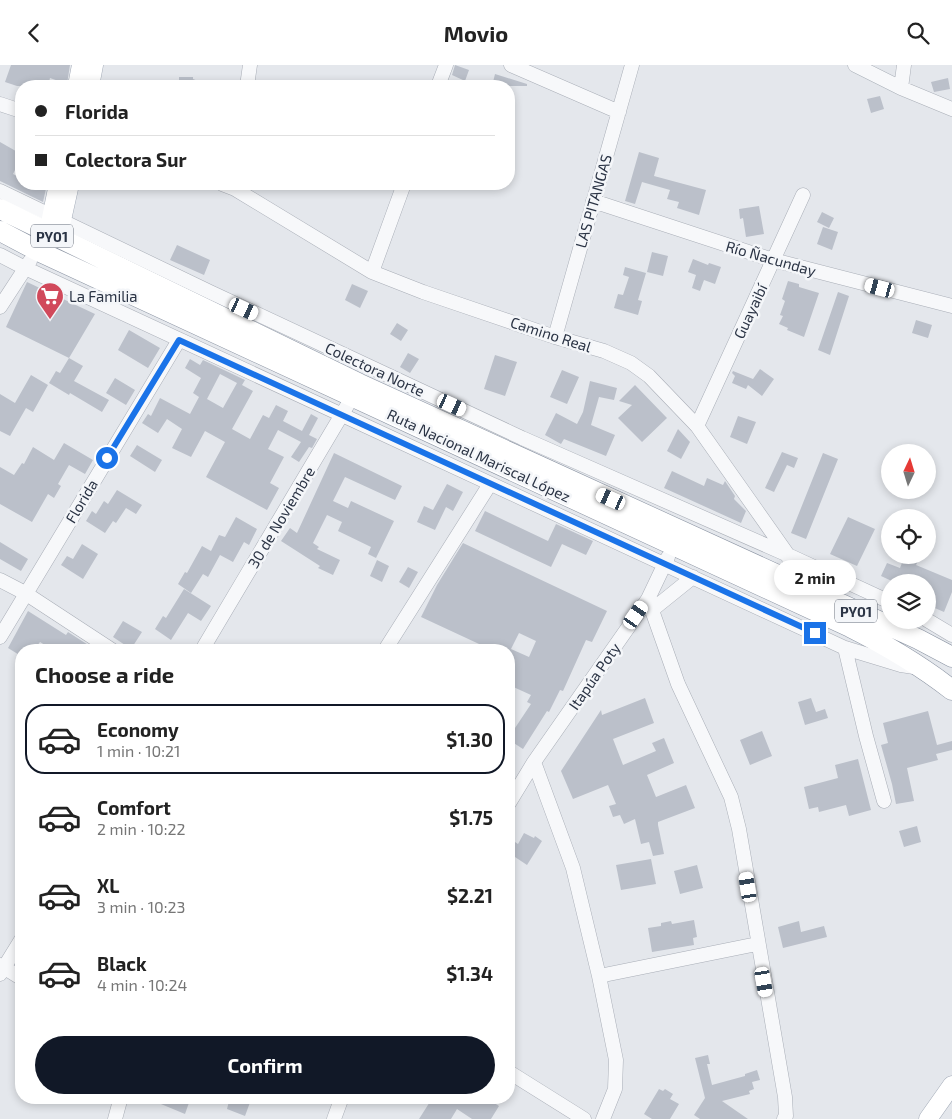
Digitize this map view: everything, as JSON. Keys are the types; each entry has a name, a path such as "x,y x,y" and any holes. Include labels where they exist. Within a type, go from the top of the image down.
{"highway":[{"name":"Ruta Nacional Mariscal López","path":"0,209 54,224 357,390 673,545 875,639 925,669 952,690"},
{"name":"Ruta Nacional Mariscal López","path":"0,231 38,251 795,583 918,639 952,657"}],"main road":[{"path":"78,80 81,65"},
{"path":"91,80 94,65"},
{"path":"54,224 57,190"},
{"path":"38,251 54,224 68,190"},
{"path":"928,1119 952,1085"}],"street":[{"path":"248,80 250,65"},
{"path":"440,80 446,65"},
{"path":"511,65 619,112"},
{"name":"LAS PITANGAS","path":"555,337 632,65"},
{"path":"855,65 901,88 952,109"},
{"path":"901,88 904,65"},
{"path":"0,104 15,109"},
{"name":"Camino Real","path":"237,190 372,272 555,337 604,351 631,363 649,376 697,426 788,555 795,583"},
{"path":"372,272 402,190"},
{"name":"Colectora Norte","path":"0,191 54,224 522,438 881,597"},
{"name":"Guayaibí","path":"697,426 803,195"},
{"name":"Río Ñacunday","path":"593,201 773,261 952,307"},
{"path":"0,307 24,268 38,251"},
{"path":"0,255 24,268 845,648 901,665 925,669"},
{"name":"Florida","path":"0,637 179,340"},
{"name":"30 de Noviembre","path":"206,644 357,390"},
{"path":"389,644 490,484"},
{"name":"Itapúa Poty","path":"515,793 534,763 650,604 673,545"},
{"path":"693,577 650,604 678,684 731,797 739,829 757,944 785,1097 786,1116 784,1119"},
{"path":"0,580 25,593 103,644"},
{"path":"753,605 762,586"},
{"path":"936,625 952,635"},
{"path":"845,648 884,801"},
{"path":"534,763 574,868 616,1060 615,1089 603,1119"},
{"path":"599,976 757,944"},
{"path":"15,949 1,969 15,975"},
{"path":"515,1076 584,1119"},
{"path":"115,1119 119,1104"},
{"path":"334,1119 339,1104"}],"building":[{"path":"11,65 70,65 68,80 50,78 50,80 15,80 15,85 5,82"},
{"path":"455,65 469,70 465,80 452,75"},
{"path":"495,74 514,80 494,80"},
{"path":"179,77 193,77 195,80 179,80"},
{"path":"948,78 950,89 934,92 931,82"},
{"path":"515,80 527,84 527,86 515,86"},
{"path":"880,96 884,109 871,113 867,99"},
{"path":"0,142 15,151 15,170 13,174 15,175 15,188 0,181"},
{"path":"639,152 659,158 654,176 706,190 699,215 677,208 679,202 667,199 670,190 642,182 635,204 625,201"},
{"path":"18,190 46,190 43,202"},
{"path":"759,206 764,234 746,237 743,218 740,219 739,209"},
{"path":"822,212 834,218 829,228 817,222"},
{"path":"823,227 838,232 832,250 817,244"},
{"path":"177,245 210,260 204,275 170,260"},
{"path":"652,252 668,256 663,276 647,272"},
{"path":"693,259 708,265 709,263 721,267 715,284 704,280 700,291 692,288 696,275 688,272"},
{"path":"625,267 646,273 638,300 642,301 638,315 614,308 618,294 623,295 629,277 623,275"},
{"path":"788,281 799,284 799,287 819,293 804,337 787,330 788,328 779,324 783,316 780,315 785,301 782,299"},
{"name":"La Familia","path":"27,282 95,314 69,358 6,327"},
{"path":"352,284 368,291 360,308 345,300"},
{"path":"838,292 849,296 830,355 818,350"},
{"path":"916,320 932,325 928,338 912,333"},
{"path":"397,323 408,330 401,341 390,334"},
{"path":"129,330 160,348 148,368 118,350"},
{"path":"408,353 419,359 410,373 400,367"},
{"path":"495,355 517,362 505,396 484,389"},
{"path":"69,358 83,366 74,381 109,400 102,412 49,383 56,371 60,373"},
{"path":"190,359 200,365 203,360 245,380 242,385 253,391 232,429 250,439 263,415 269,418 276,405 288,411 283,421 302,431 311,414 318,418 309,435 317,439 312,448 309,447 299,462 291,457 301,442 278,430 268,449 284,457 270,483 279,488 267,510 206,477 225,442 205,431 191,457 172,448 182,429 167,419 158,433 142,423 148,414 151,416 160,398 190,414 199,397 193,393 201,378 185,368","holes":["220,374 237,383 223,408 207,399"]},
{"path":"760,369 774,379 762,396 748,385 746,389 732,383 735,376 732,373 733,371 753,379"},
{"path":"562,370 579,377 567,404 550,397"},
{"path":"31,375 48,385 33,412 26,408 10,436 0,431 0,394 15,403"},
{"path":"115,378 135,390 126,405 106,393"},
{"path":"590,381 617,388 614,400 599,397 591,425 615,435 606,456 564,439 561,444 545,435 556,413 577,424 583,412"},
{"path":"635,385 667,418 642,442 618,418 632,405 619,401"},
{"path":"738,416 756,422 747,444 730,437"},
{"path":"678,429 690,442 681,459 667,451"},
{"path":"64,443 93,460 85,474 69,465 58,484 61,486 54,498 48,494 32,522 0,504 0,467 14,475 22,463 24,464 33,447 54,460"},
{"path":"137,445 162,460 155,472 130,456"},
{"path":"782,452 798,458 794,468 787,465 774,492 765,488"},
{"path":"334,453 402,486 395,500 345,477 333,501 348,508 351,501 394,521 376,558 368,554 371,547 338,531 342,522 327,515 313,543 319,547 317,549 340,560 333,575 318,568 320,566 281,541 290,528 297,533"},
{"path":"823,453 838,459 806,539 791,533"},
{"path":"672,471 704,486 707,478 723,485 725,481 735,496 734,499 746,511 741,523 664,488"},
{"path":"447,484 463,492 453,511 446,507 435,530 417,522 424,506 433,510"},
{"path":"117,490 142,505 136,514 126,508 116,523 113,521 105,533 86,521 92,511 96,514 104,501 108,504"},
{"path":"485,511 548,541 556,524 593,541 586,555 562,544 551,567 475,531"},
{"path":"236,517 257,529 249,545 244,542 233,562 220,555 208,577 203,574 191,593 178,584 185,572 187,573 202,546 211,551 219,535 225,537"},
{"path":"848,517 875,529 857,566 830,554"},
{"path":"0,542 28,559 21,571 0,559"},
{"path":"463,543 607,611 592,642 586,640 563,691 560,690 549,712 547,711 523,749 515,744 515,728 531,704 527,702 531,695 515,688 515,651 529,657 536,641 519,633 514,644 479,644 421,617 437,585"},
{"path":"82,544 98,554 83,579 61,565 67,556 73,559"},
{"path":"377,560 389,566 382,582 370,576"},
{"path":"887,564 900,568 902,564 916,564 952,580 952,592 944,612 936,608 936,574 882,574"},
{"path":"408,567 418,572 409,588 399,582"},
{"path":"184,589 211,606 201,621 188,613 171,640 155,629 163,616 166,618"},
{"path":"28,611 66,635 68,632 87,644 43,644 40,642 38,644 15,644 15,652 8,648"},
{"path":"123,621 142,632 134,644 124,644 113,637"},
{"path":"645,698 654,723 613,739 623,765 656,751 652,743 664,738 674,763 647,775 656,797 686,785 695,808 658,822 664,854 653,856 649,842 641,844 635,819 624,824 620,815 613,817 609,806 616,804 608,785 573,799 561,771 601,710 602,715"},
{"path":"811,698 816,712 825,709 828,718 805,725 798,702"},
{"path":"928,711 937,745 952,741 952,750 936,754 938,760 907,768 914,801 896,804 881,745 888,743 883,723"},
{"path":"762,731 772,756 750,765 740,740"},
{"path":"858,759 871,810 849,816 846,805 819,812 818,807 809,809 804,787 838,778 835,765"},
{"path":"917,826 921,842 904,847 899,831"},
{"path":"524,833 534,838 535,836 542,841 527,865 515,857 515,842 518,844"},
{"path":"651,859 656,884 621,890 616,865"},
{"path":"697,865 703,888 680,894 674,871"},
{"path":"694,920 697,937 693,938 694,945 652,952 648,928 661,926 661,923 671,921 672,924"},
{"path":"799,921 801,932 824,926 827,937 783,948 778,927"},
{"path":"708,1055 710,1064 707,1064 712,1085 745,1076 745,1074 757,1070 760,1080 752,1082 754,1089 749,1091 750,1094 722,1101 748,1119 700,1119 694,1115 705,1098 695,1058"},
{"path":"659,1089 663,1091 665,1089 673,1094 670,1099 679,1104 670,1119 652,1119 644,1114"},
{"path":"161,1104 189,1104 185,1114"},
{"path":"228,1104 249,1104 245,1116 227,1109"},
{"path":"429,1104 496,1104 499,1106 491,1119 472,1119 457,1109 451,1119 419,1119"}],"place":[{"name":"La Familia","path":"50,320"}],"route":[{"path":"107,458 179,340 815,633"}]}
